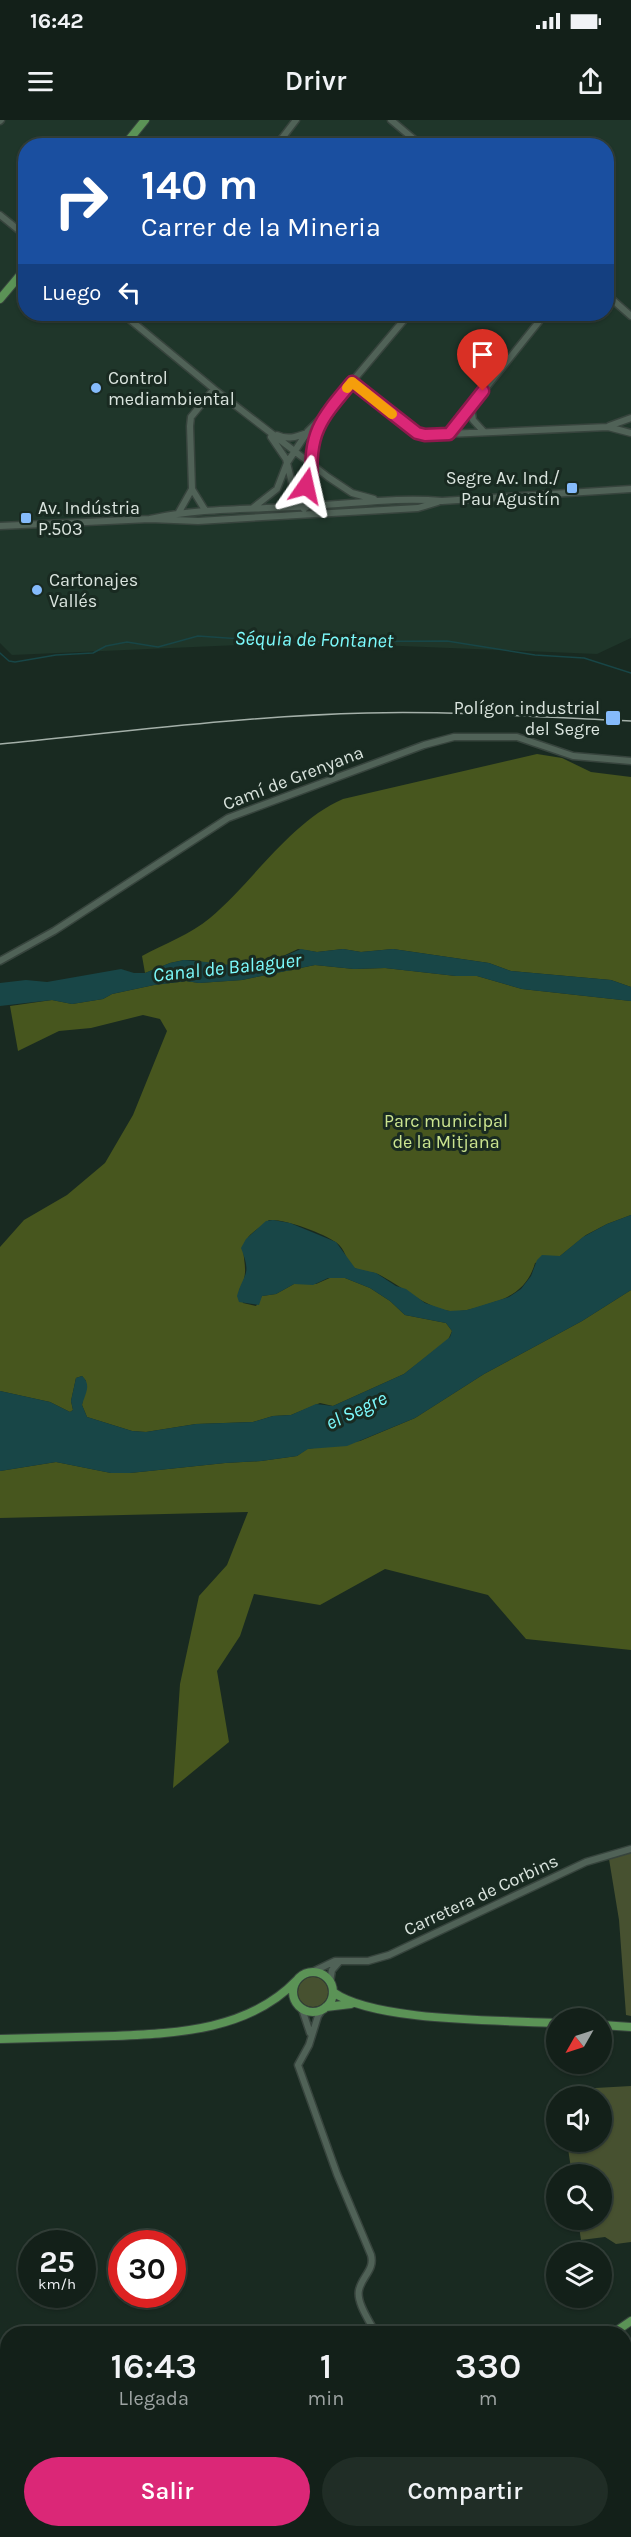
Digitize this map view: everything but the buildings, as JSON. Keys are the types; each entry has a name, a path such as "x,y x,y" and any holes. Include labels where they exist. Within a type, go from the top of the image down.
{"main road":[{"path":"130,138 145,120"},
{"path":"0,299 18,278"},
{"path":"0,2038 184,2032 221,2024 272,2002 297,1980 312,1972 323,1974 330,1982 333,1992 353,2003 448,2018 546,2023"},
{"path":"297,1980 293,1989 300,2007"},
{"path":"324,2009 333,1992"},
{"path":"272,2002 316,2012 353,2003"},
{"path":"612,2026 631,2027"}],"street":[{"path":"282,138 296,120"},
{"path":"391,120 412,138"},
{"path":"0,215 18,230"},
{"path":"614,301 631,316"},
{"path":"132,321 311,465 352,493 380,501"},
{"path":"253,507 276,489 287,463 307,433 403,321"},
{"path":"449,434 539,321"},
{"path":"352,382 417,433 425,435 608,427 631,432"},
{"path":"205,510 192,489 190,426 191,417 214,389"},
{"path":"471,405 473,420 483,432"},
{"path":"297,515 307,507 312,495 311,452 324,415"},
{"path":"608,427 631,418"},
{"path":"263,428 284,438 307,433 315,439"},
{"path":"263,428 280,448 299,500 319,514"},
{"path":"292,484 299,487 312,481"},
{"path":"179,512 192,489"},
{"path":"150,519 179,512 253,507 307,507 416,499 442,501 631,489"},
{"path":"0,526 150,519 198,521 418,508 442,501"},
{"name":"Camí de Grenyana","path":"0,961 54,931 227,818 424,745 454,738 517,737 526,738 573,756 630,760"},
{"name":"Carretera de Corbins","path":"342,1960 368,1961 389,1955 586,1863 631,1849"},
{"path":"312,1972 342,1960"},
{"path":"330,1982 334,1966 342,1960"},
{"path":"300,2007 310,2034"},
{"path":"324,2009 310,2034 309,2045 298,2065 337,2174 371,2255 372,2264 359,2291 361,2302 372,2326"}],"shaded area":[{"path":"0,120 631,120 631,638 597,654 304,642 12,655 0,643"},
{"path":"631,1852 631,2016 626,2015 619,1920 609,1859"},
{"path":"313,1977 324,1981 328,1992 324,2003 313,2007 302,2003 298,1992 302,1981"},
{"path":"631,2086 631,2242 616,2244 605,2237 581,2240 580,2230 612,2230 612,2164 570,2164 569,2152 612,2152 612,2087"}],"green space":[{"path":"537,754 562,758 591,772 631,777 631,987 611,980 511,971 489,963 393,949 361,952 343,949 317,952 298,949 268,963 241,967 226,967 184,960 145,973 142,956 203,924 289,837 324,809 343,799"},
{"name":"Parc municipal de la Mitjana","path":"315,965 477,976 522,989 631,1001 631,1215 586,1235 560,1256 535,1263 525,1283 515,1293 461,1311 450,1311 432,1306 378,1274 355,1268 350,1264 340,1245 323,1235 294,1224 269,1220 251,1234 244,1244 245,1275 239,1290 243,1303 256,1306 262,1296 276,1294 294,1284 316,1284 332,1277 345,1278 370,1288 390,1301 405,1315 446,1323 452,1331 448,1340 404,1374 333,1406 320,1403 291,1415 273,1416 253,1422 196,1424 146,1432 132,1431 87,1417 82,1405 86,1381 82,1376 76,1378 71,1401 73,1410 70,1412 50,1402 0,1391 0,1247 24,1220 67,1195 105,1163 133,1115 167,1031 160,1019 143,1015 91,1028 59,1031 18,1051 10,1006 52,1000 72,1004 103,999 112,994 154,985 186,981 199,983 242,980"},
{"path":"631,1290 631,1650 526,1639 488,1595 385,1569 320,1605 254,1594 240,1636 217,1671 229,1742 173,1788 180,1684 199,1596 227,1565 248,1512 0,1518 0,1471 56,1462 111,1473 130,1473 297,1456 307,1449 360,1441 415,1418 484,1374 582,1321"}],"water":[{"path":"301,949 317,952 343,949 361,952 393,949 489,963 511,971 611,980 631,987 631,1001 522,989 477,976 315,965 242,980 199,983 186,981 154,985 112,994 103,999 72,1004 52,1000 0,1006 0,983 26,980 47,982 121,969 134,973 145,973 184,960 217,963 226,967 241,967 268,963"},
{"name":"el Segre","path":"631,1215 631,1290 582,1321 484,1374 415,1418 347,1446 308,1449 297,1456 261,1461 130,1473 111,1473 56,1462 0,1471 0,1391 50,1402 70,1412 73,1410 71,1401 76,1378 82,1376 87,1383 82,1405 87,1417 132,1431 146,1432 196,1424 253,1422 273,1416 291,1415 316,1404 333,1406 404,1374 450,1337 452,1331 446,1323 405,1315 390,1301 370,1288 345,1278 328,1278 313,1285 294,1284 276,1294 262,1296 259,1305 239,1302 237,1296 246,1274 246,1264 241,1248 246,1239 266,1221 290,1223 336,1242 355,1268 376,1273 396,1286 406,1289 425,1303 449,1311 467,1310 509,1297 521,1289 542,1255 560,1256 583,1237 607,1224"}],"waterway":[{"name":"Séquia de Fontanet","path":"0,653 9,661 15,662 56,655 93,653 106,646 127,642 158,647 198,636 283,642 447,641 535,655 584,658 631,673"},
{"name":"Canal de Balaguer","path":"222,968 250,966"}],"railway":[{"path":"0,744 229,721 367,713 466,714 631,721"}],"slow traffic":[{"path":"347,388 352,382 392,414"}],"place":[{"name":"Control mediambiental","path":"96,388"},
{"name":"Segre Av. Ind./ Pau Agustín","path":"572,488"},
{"name":"Av. Indústria P.503","path":"26,518"},
{"name":"Cartonajes Vallés","path":"37,590"},
{"name":"Polígon industrial del Segre","path":"613,718"}],"route":[{"path":"306,486 312,481 312,444 324,415 352,382 410,429 425,435 449,434 483,391"}]}
